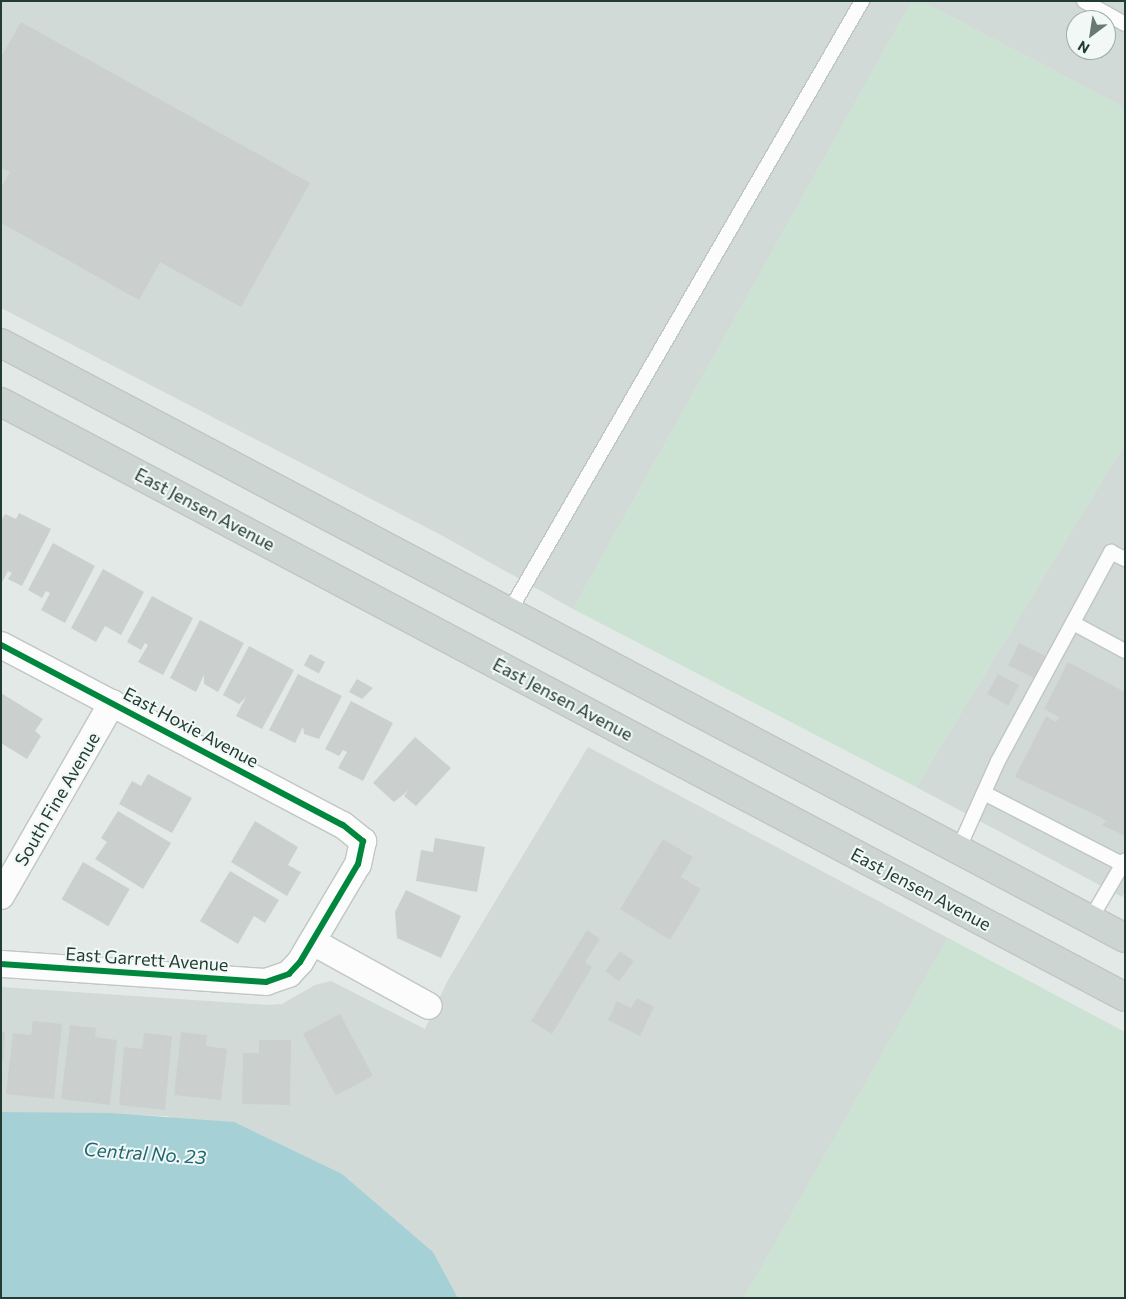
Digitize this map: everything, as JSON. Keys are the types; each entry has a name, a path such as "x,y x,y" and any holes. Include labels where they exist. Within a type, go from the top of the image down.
{"main road":[{"path":"1,343 1125,938"},
{"name":"East Jensen Avenue","path":"1,402 1125,997"}],"street":[{"name":"East Hoxie Avenue","path":"1,645 343,825 363,841 358,864 313,942"},
{"name":"South Fine Avenue","path":"1,896 112,703"},
{"name":"East Garrett Avenue","path":"1,964 266,982 289,974 313,942"},
{"path":"313,942 429,1006"}],"lane":[{"path":"509,612 862,1"},
{"path":"1084,1 1125,24"},
{"path":"958,850 984,793 1111,552 1125,559"},
{"path":"1073,623 1125,651"},
{"path":"984,793 1122,861 1090,920"}],"shaded area":[{"path":"1,1 912,1 573,609 441,535 1,308"},
{"path":"921,1 1125,1 1125,108"},
{"path":"1125,443 1125,892 1122,897 916,787"},
{"path":"588,747 948,938 744,1298 458,1298 433,1252 342,1174 167,1116 1,1112 1,987 268,1005 282,1004 315,985 331,981 425,1029 448,980"}],"green space":[{"path":"912,1 921,1 1125,108 1125,443 916,787 573,609"},
{"path":"948,938 1125,1032 1125,1298 744,1298"}],"water":[{"name":"Central No. 23","path":"1,1112 110,1113 234,1122 342,1174 433,1252 458,1298 1,1298"}],"building":[{"path":"21,22 310,183 241,307 160,262 139,300 1,223 1,188 10,172 1,168 1,57"},
{"path":"19,513 51,529 22,586 8,579 12,573 8,571 1,584 1,521 5,514 16,519"},
{"path":"53,543 95,566 65,623 41,610 50,593 46,591 42,598 28,590"},
{"path":"103,569 144,592 121,635 105,626 96,642 71,628"},
{"path":"152,596 193,618 163,675 138,662 148,645 145,643 141,650 127,642"},
{"path":"200,620 244,643 218,692 204,684 204,675 196,692 170,678"},
{"path":"1019,643 1046,656 1035,679 1008,665"},
{"path":"249,646 294,670 262,729 236,716 246,697 239,704 223,695"},
{"path":"310,654 325,662 319,673 304,665"},
{"path":"1068,662 1125,692 1125,836 1102,825 1106,821 1098,816 1015,777 1046,716 1056,722 1059,717 1044,709"},
{"path":"298,674 342,696 319,739 304,734 303,727 295,743 269,730"},
{"path":"998,674 1019,685 1008,706 987,694"},
{"path":"357,679 373,688 362,699 349,692"},
{"path":"1,693 43,719 35,731 41,736 27,759 1,743"},
{"path":"351,701 393,723 363,781 338,768 347,752 343,750 339,756 325,749"},
{"path":"415,737 451,768 416,806 404,796 409,790 394,802 373,783"},
{"path":"148,774 192,798 172,833 119,804 132,781 141,786"},
{"path":"118,811 171,843 143,889 95,859 107,842 101,838"},
{"path":"255,821 298,847 288,865 301,872 287,896 231,862"},
{"path":"435,838 485,847 477,892 416,881 421,850 433,852"},
{"path":"663,839 693,857 681,877 701,889 670,940 620,909"},
{"path":"83,862 130,889 108,926 62,899"},
{"path":"230,871 279,900 265,923 254,916 238,944 200,921"},
{"path":"406,890 461,916 441,958 397,938 395,912"},
{"path":"587,930 600,939 585,962 592,967 552,1034 531,1021"},
{"path":"620,951 634,961 619,981 605,971"},
{"path":"637,998 654,1007 640,1036 608,1020 617,1001 631,1008"},
{"path":"340,1014 373,1076 336,1096 303,1034"},
{"path":"33,1021 62,1024 54,1099 6,1094 13,1033 31,1035"},
{"path":"70,1025 96,1028 95,1037 117,1040 110,1105 61,1099"},
{"path":"1,1032 5,1032 3,1062 1,1062"},
{"path":"181,1032 207,1035 206,1046 227,1049 221,1100 174,1095"},
{"path":"144,1033 172,1036 165,1110 119,1105 124,1047 142,1049"},
{"path":"259,1040 291,1040 290,1105 242,1104 243,1053 259,1053"}],"cycle path":[{"path":"1,645 343,825 363,841 358,864 300,962 289,974 266,982 1,964"}]}
